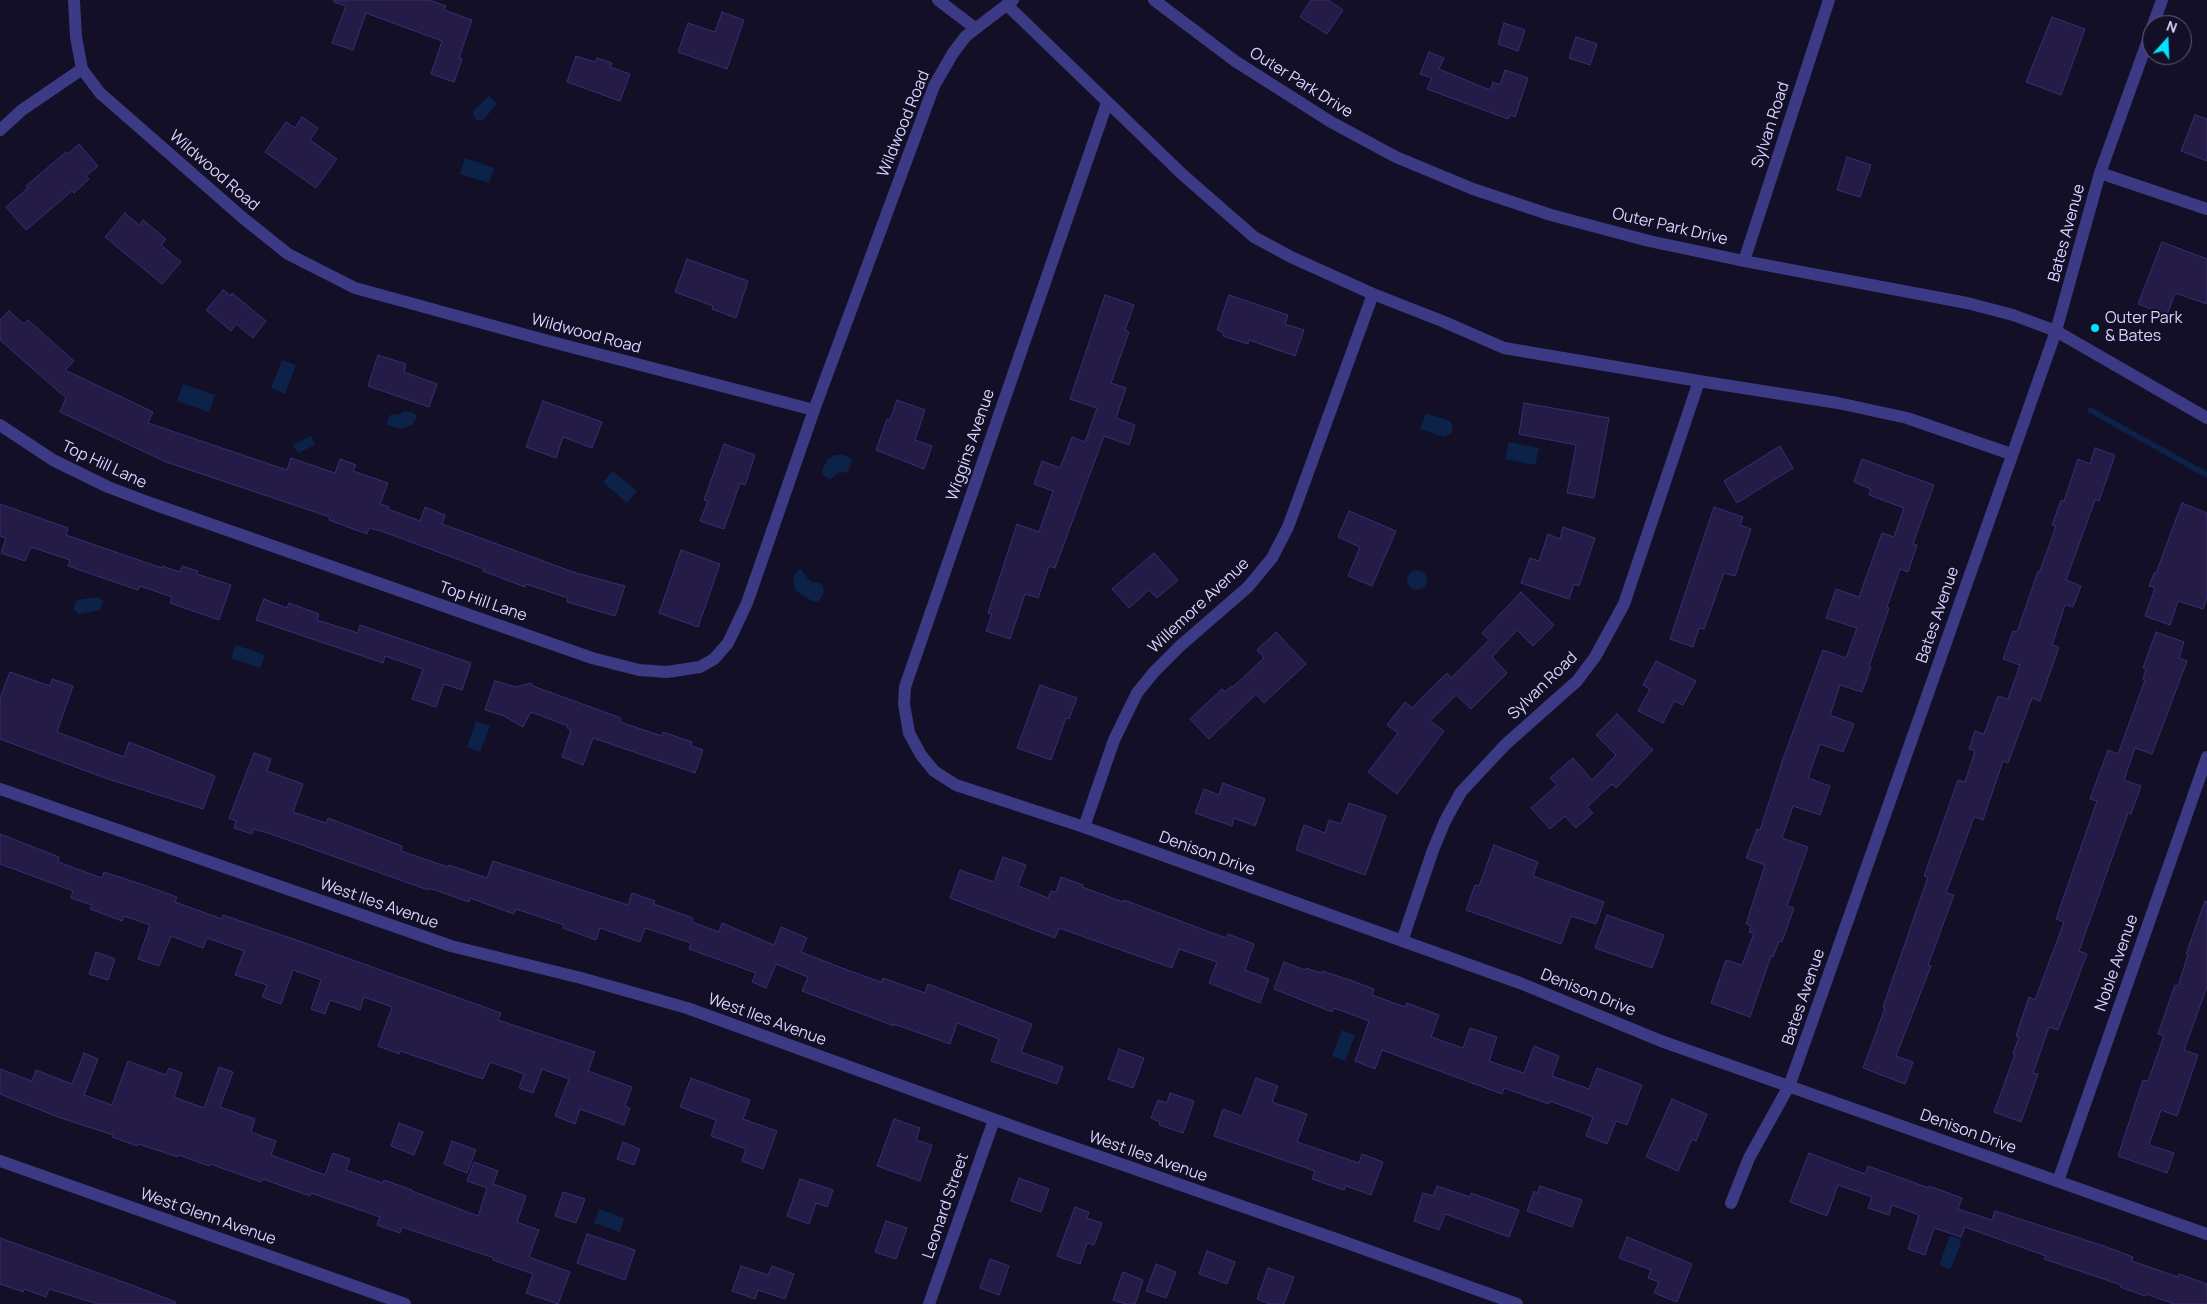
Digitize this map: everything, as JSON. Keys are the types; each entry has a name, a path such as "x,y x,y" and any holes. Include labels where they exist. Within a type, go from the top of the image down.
{"street":[{"name":"Wildwood Road","path":"74,0 76,37 82,69 100,92 124,116 288,254 356,288 552,342 814,410 934,86 953,52 974,28 1010,2"},
{"path":"938,0 974,28"},
{"name":"Outer Park Drive","path":"1154,0 1235,61 1331,122 1396,157 1473,189 1551,215 1649,240 1744,261 1967,303 2013,315 2056,331 2207,418"},
{"name":"Sylvan Road","path":"1744,261 1829,0"},
{"path":"2157,15 2162,0"},
{"path":"1010,2 1107,102 1183,175 1254,236 1291,257 1372,294 1442,320 1504,348 1699,382 1838,403 1907,418 2011,454"},
{"name":"Bates Avenue","path":"1731,1203 1749,1158 1789,1086 2056,331 2100,173 2142,57"},
{"path":"0,130 22,110 82,69"},
{"name":"Wiggins Avenue","path":"956,785 934,772 921,755 909,732 904,704 905,687 1107,102"},
{"path":"2100,173 2207,209"},
{"name":"Willemore Avenue","path":"1084,827 1114,740 1137,693 1154,672 1180,646 1248,587 1272,558 1288,527 1372,294"},
{"name":"Sylvan Road","path":"1402,941 1433,850 1445,821 1461,792 1506,744 1577,681 1595,657 1624,604 1699,382"},
{"name":"Top Hill Lane","path":"0,425 53,460 108,487 152,504 592,658 639,670 667,672 700,667 714,659 728,643 747,603 814,410"},
{"name":"Noble Avenue","path":"2058,1181 2207,756"},
{"name":"Denison Drive","path":"956,785 1084,827 1520,983 1662,1040 2207,1234"},
{"name":"West Iles Avenue","path":"0,788 451,946 581,978 687,1008 994,1120 1517,1304"},
{"name":"Leonard Street","path":"929,1304 994,1120"},
{"name":"West Glenn Avenue","path":"0,1161 405,1304"}],"water":[{"path":"489,96 497,104 483,120 478,121 474,117 473,111"},
{"path":"465,158 494,168 489,183 460,174"},
{"path":"282,360 296,365 285,394 271,388"},
{"path":"183,384 215,395 209,412 177,401"},
{"path":"405,411 416,415 412,425 401,429 388,425 387,421 390,415 400,414"},
{"path":"1426,413 1450,421 1453,426 1451,434 1444,437 1420,429"},
{"path":"311,436 315,445 298,453 293,445"},
{"path":"1509,442 1539,448 1535,465 1505,459"},
{"path":"835,455 843,455 850,458 852,462 848,472 838,473 830,480 823,475 822,470 828,459"},
{"path":"613,471 637,491 627,503 603,482"},
{"path":"800,569 811,582 820,583 823,586 824,592 819,601 812,601 795,590 793,580 795,574"},
{"path":"1417,570 1424,573 1427,580 1424,587 1417,590 1410,587 1407,580 1410,573"},
{"path":"97,597 103,601 100,610 79,614 74,610 75,602 78,600"},
{"path":"236,645 265,655 260,668 231,658"},
{"path":"476,721 490,726 480,752 467,747"},
{"path":"1342,1030 1355,1035 1345,1061 1332,1056"},
{"path":"599,1209 624,1218 620,1232 594,1223"},
{"path":"1951,1236 1960,1239 1961,1243 1949,1269 1941,1266 1940,1262"}],"building":[{"path":"334,0 429,0 446,6 444,10 472,20 459,58 462,59 454,82 431,74 442,41 366,13 353,50 332,43 346,6 334,2"},
{"path":"1311,0 1328,0 1343,10 1327,34 1300,17"},
{"path":"722,12 744,20 727,69 678,52 688,23 715,32"},
{"path":"2052,17 2085,29 2061,95 2026,82"},
{"path":"1504,23 1525,30 1518,51 1498,44"},
{"path":"1576,37 1597,44 1590,65 1569,58"},
{"path":"1429,52 1444,58 1439,69 1490,90 1493,82 1500,85 1505,70 1528,78 1515,117 1510,115 1508,119 1427,89 1432,78 1420,74"},
{"path":"576,56 595,62 597,58 612,63 610,67 630,74 620,101 567,82"},
{"path":"2195,115 2207,119 2207,161 2181,151"},
{"path":"302,117 318,128 310,140 337,159 316,188 265,152 286,122 295,128"},
{"path":"79,144 98,166 86,176 89,179 74,193 72,191 26,230 6,207 28,188 26,186 66,152 68,154"},
{"path":"1847,157 1871,165 1860,197 1837,190"},
{"path":"125,213 139,225 143,220 166,239 161,245 181,262 162,284 105,237"},
{"path":"2162,242 2207,259 2207,304 2175,293 2167,315 2138,304"},
{"path":"687,259 748,281 736,318 712,309 713,306 675,292"},
{"path":"223,290 231,296 232,293 266,321 253,338 236,324 231,331 206,310"},
{"path":"1105,295 1134,305 1125,330 1129,332 1111,383 1126,388 1116,418 1135,425 1129,445 1104,436 1055,568 1049,566 1038,598 1025,594 1010,639 986,631 992,614 988,613 1017,524 1039,532 1053,491 1034,484 1042,461 1060,468 1072,437 1085,442 1097,408 1070,399"},
{"path":"1229,295 1288,315 1285,324 1304,330 1295,356 1249,340 1248,344 1223,336 1224,333 1217,330"},
{"path":"9,311 24,324 28,320 74,361 65,370 153,412 148,423 287,470 291,458 335,473 340,459 356,465 353,471 388,483 380,504 389,507 388,509 420,521 425,507 445,515 442,524 576,573 625,586 615,616 567,602 568,598 526,584 525,587 483,571 484,569 381,531 369,528 367,534 329,520 330,517 166,462 60,412 66,398 0,340 0,320"},
{"path":"378,355 406,364 404,372 437,384 429,407 368,386"},
{"path":"897,400 925,410 915,440 932,446 924,469 876,450 887,419 890,420"},
{"path":"543,401 602,422 592,448 563,437 556,458 526,447"},
{"path":"1524,403 1609,418 1594,498 1567,493 1576,445 1519,434"},
{"path":"724,444 755,455 745,485 740,483 724,529 700,521 708,501 704,500"},
{"path":"1780,446 1793,468 1737,503 1724,481"},
{"path":"2095,448 2115,455 2099,501 2095,500 2066,580 2081,586 2073,607 2065,605 2052,645 2059,647 2040,701 2032,698 2008,763 2003,761 1983,820 1974,817 1946,893 1954,895 1928,965 1931,966 1896,1056 1913,1062 1905,1084 1863,1068 1928,877 1924,876 1958,780 1965,782 1975,751 1969,749 1975,731 1984,734 1998,696 2008,699 2020,665 2003,659 2013,631 2017,632 2038,571 2040,571 2056,526 2052,525 2061,500 2064,501 2078,459 2090,464"},
{"path":"1862,459 1934,485 1913,544 1917,545 1908,572 1900,569 1862,692 1840,685 1830,715 1854,724 1843,752 1820,744 1808,778 1830,786 1820,815 1793,806 1782,838 1808,847 1787,906 1794,908 1782,942 1779,941 1773,957 1771,956 1750,1017 1711,1003 1726,960 1742,965 1754,933 1749,932 1751,926 1746,924 1765,865 1746,858 1757,829 1760,830 1783,759 1823,650 1846,658 1857,628 1826,618 1836,589 1859,597 1882,533 1894,537 1904,508 1869,495 1871,489 1854,482"},
{"path":"2182,503 2207,513 2207,597 2203,609 2178,601 2170,625 2145,616 2155,588 2149,586 2154,573 2156,573"},
{"path":"0,504 68,528 66,535 162,568 162,566 180,572 182,566 198,571 197,574 231,585 219,620 170,603 172,597 140,586 138,590 68,566 70,560 31,547 25,561 1,553 6,538 0,536"},
{"path":"1714,507 1743,517 1740,525 1751,529 1735,576 1724,573 1704,629 1699,628 1693,647 1670,639"},
{"path":"1349,511 1396,531 1372,586 1348,576 1360,547 1338,537"},
{"path":"1563,527 1595,538 1579,586 1574,584 1569,599 1521,583 1530,558 1539,561 1548,534 1560,539"},
{"path":"681,550 720,564 698,627 659,613"},
{"path":"1154,553 1178,580 1157,598 1149,590 1129,608 1112,589"},
{"path":"1521,592 1554,625 1533,646 1517,630 1492,657 1507,673 1471,709 1456,695 1430,721 1444,731 1397,794 1368,772 1398,733 1387,725 1405,702 1412,708 1447,673 1451,678 1489,640 1482,633"},
{"path":"264,599 287,608 289,603 319,614 317,620 358,633 360,625 471,663 462,690 444,684 436,707 412,699 423,669 385,656 383,663 256,620"},
{"path":"1276,632 1306,664 1264,703 1256,694 1209,739 1190,719 1222,689 1225,692 1233,687 1264,658 1257,650"},
{"path":"2156,632 2184,642 2179,658 2187,661 2152,754 2135,748 2124,780 2141,786 2131,814 2128,813 2079,951 2087,954 2058,1030 2049,1027 2033,1073 2038,1074 2021,1122 1994,1112 2015,1054 2013,1054 2019,1037 2016,1036 2029,997 2035,1000 2064,922 2056,919 2097,801 2090,799 2108,750 2118,754 2145,680 2143,679 2146,669 2143,668"},
{"path":"1656,661 1696,681 1683,705 1674,701 1663,723 1638,711 1650,689 1643,685"},
{"path":"10,672 50,686 52,679 73,686 57,732 124,757 129,742 215,776 203,809 105,778 0,739 0,698"},
{"path":"495,681 516,687 531,683 533,686 621,718 620,722 662,736 663,732 692,742 691,746 703,750 695,773 593,738 583,765 562,757 571,730 567,728 568,726 531,712 523,727 504,716 485,710"},
{"path":"1040,685 1077,698 1069,719 1066,718 1051,760 1017,748"},
{"path":"1617,714 1653,750 1616,788 1612,784 1587,807 1593,813 1576,828 1565,816 1550,829 1531,808 1557,785 1550,778 1573,758 1592,780 1616,755 1596,735"},
{"path":"254,753 271,759 267,771 303,784 293,812 326,823 328,818 402,846 401,851 487,878 493,861 628,905 632,893 655,901 654,904 693,918 692,922 719,932 722,923 774,945 781,927 807,938 801,952 842,968 881,982 883,978 925,993 928,984 1032,1024 1021,1052 1063,1067 1057,1084 991,1061 999,1039 957,1023 950,1044 894,1024 894,1026 802,991 808,977 776,964 766,988 752,982 756,973 689,949 691,943 645,928 640,942 600,928 596,940 563,928 564,925 516,909 514,914 470,898 469,902 429,888 428,890 268,833 253,829 252,834 234,828 236,821 229,818"},
{"path":"1223,783 1265,799 1255,826 1234,818 1232,826 1195,813 1204,789 1219,795"},
{"path":"1349,803 1386,816 1365,875 1296,850 1304,825 1325,833 1329,820 1341,824"},
{"path":"0,834 59,857 58,862 102,878 104,872 144,885 177,897 175,902 222,919 223,915 501,1013 498,1020 595,1052 588,1071 632,1087 625,1106 630,1108 624,1125 580,1109 575,1124 555,1116 569,1079 542,1069 533,1093 519,1088 524,1074 490,1062 483,1079 400,1051 399,1054 378,1046 392,1007 364,997 360,1010 330,1000 325,1014 311,1009 321,980 293,970 281,1004 262,997 267,985 235,975 244,951 207,938 203,948 171,936 159,966 138,959 150,925 124,916 122,921 90,909 92,905 71,898 73,891 0,864"},
{"path":"1494,845 1538,862 1533,876 1604,902 1596,924 1571,916 1561,944 1466,910 1475,885 1479,886"},
{"path":"1003,857 1026,865 1018,886 1048,898 1051,891 1056,892 1061,877 1083,885 1082,887 1123,902 1124,900 1226,938 1228,934 1254,944 1245,970 1269,979 1260,1003 1209,983 1217,962 1179,949 1172,968 1059,928 1055,938 950,898 960,870 994,882"},
{"path":"2205,901 2207,902 2207,987 2184,1050 2198,1055 2177,1116 2161,1110 2149,1145 2174,1153 2167,1173 2118,1156 2143,1080 2148,1081 2164,1036 2158,1034 2175,985 2178,986 2188,955 2186,954"},
{"path":"1607,915 1664,935 1652,968 1595,948"},
{"path":"96,952 115,959 108,980 89,974"},
{"path":"1284,962 1305,970 1306,968 1321,973 1322,971 1350,980 1374,989 1372,995 1405,1007 1407,1003 1439,1015 1431,1037 1463,1048 1470,1028 1497,1037 1489,1061 1524,1073 1534,1046 1559,1056 1552,1076 1589,1089 1597,1068 1642,1085 1627,1125 1616,1121 1607,1144 1586,1136 1593,1117 1550,1101 1549,1104 1504,1088 1502,1094 1382,1050 1375,1069 1355,1061 1369,1021 1334,1008 1332,1012 1274,989"},
{"path":"1119,1049 1144,1058 1133,1088 1108,1079"},
{"path":"84,1053 98,1059 84,1095 112,1105 128,1061 166,1075 169,1068 182,1073 174,1097 204,1108 219,1067 233,1072 220,1107 255,1119 251,1132 276,1141 271,1155 325,1175 333,1153 350,1159 346,1170 383,1183 384,1180 478,1216 487,1188 467,1181 474,1162 498,1171 493,1184 526,1196 517,1222 539,1230 529,1257 570,1272 558,1304 526,1293 533,1274 493,1260 494,1258 402,1227 400,1233 377,1225 380,1217 311,1193 310,1196 263,1179 261,1182 179,1155 178,1157 138,1144 137,1146 112,1137 113,1135 58,1117 0,1094 0,1069 32,1081 36,1070 72,1084"},
{"path":"691,1078 750,1100 743,1119 777,1131 763,1169 742,1161 746,1149 711,1136 716,1120 680,1107"},
{"path":"1256,1078 1278,1086 1272,1102 1307,1114 1297,1142 1359,1163 1362,1154 1383,1162 1371,1195 1346,1186 1344,1190 1312,1179 1315,1171 1214,1136 1223,1109 1242,1116"},
{"path":"1170,1093 1194,1101 1183,1133 1159,1125 1160,1122 1151,1118 1158,1100 1167,1103"},
{"path":"1672,1099 1707,1114 1696,1141 1692,1139 1678,1171 1646,1157"},
{"path":"894,1119 920,1128 916,1140 932,1145 920,1181 877,1166"},
{"path":"399,1123 423,1132 414,1155 391,1146"},
{"path":"452,1141 476,1150 467,1173 444,1164"},
{"path":"623,1142 640,1149 634,1165 617,1159"},
{"path":"1809,1153 1865,1174 1868,1166 1962,1198 1958,1209 1992,1220 1995,1211 2104,1246 2133,1257 2132,1261 2178,1277 2179,1274 2207,1284 2207,1304 2174,1304 2146,1294 2145,1296 2120,1287 2121,1285 2044,1259 2046,1256 1965,1227 1961,1237 1934,1228 1925,1255 1908,1249 1919,1215 1892,1205 1889,1215 1868,1208 1872,1197 1838,1185 1827,1216 1790,1202"},
{"path":"1019,1178 1049,1189 1041,1212 1011,1201"},
{"path":"800,1179 833,1190 827,1207 816,1203 809,1224 787,1216"},
{"path":"1437,1186 1470,1197 1471,1193 1519,1210 1509,1237 1445,1214 1439,1230 1414,1221 1423,1193 1433,1196"},
{"path":"1540,1186 1582,1200 1572,1227 1527,1211 1534,1191 1537,1193"},
{"path":"563,1192 585,1199 576,1223 555,1216"},
{"path":"1075,1207 1089,1212 1087,1218 1102,1223 1094,1245 1087,1243 1080,1264 1057,1256"},
{"path":"886,1221 907,1228 896,1259 875,1252"},
{"path":"587,1234 635,1250 625,1280 577,1263"},
{"path":"1627,1237 1692,1264 1677,1302 1654,1293 1659,1282 1648,1278 1651,1270 1619,1258"},
{"path":"0,1238 176,1302 175,1304 98,1304 49,1289 46,1297 24,1289 23,1292 0,1284"},
{"path":"1207,1251 1235,1262 1227,1284 1199,1274"},
{"path":"990,1259 1009,1266 999,1295 980,1288"},
{"path":"1156,1264 1176,1272 1166,1298 1146,1291"},
{"path":"741,1266 768,1275 772,1266 794,1274 785,1299 758,1290 755,1299 732,1291"},
{"path":"1268,1268 1294,1277 1284,1304 1270,1304 1257,1299"},
{"path":"1123,1272 1143,1280 1135,1304 1126,1304 1113,1300"}],"waterway":[{"path":"2090,410 2207,475"}],"place":[{"name":"Outer Park & Bates","path":"2095,328"}]}
